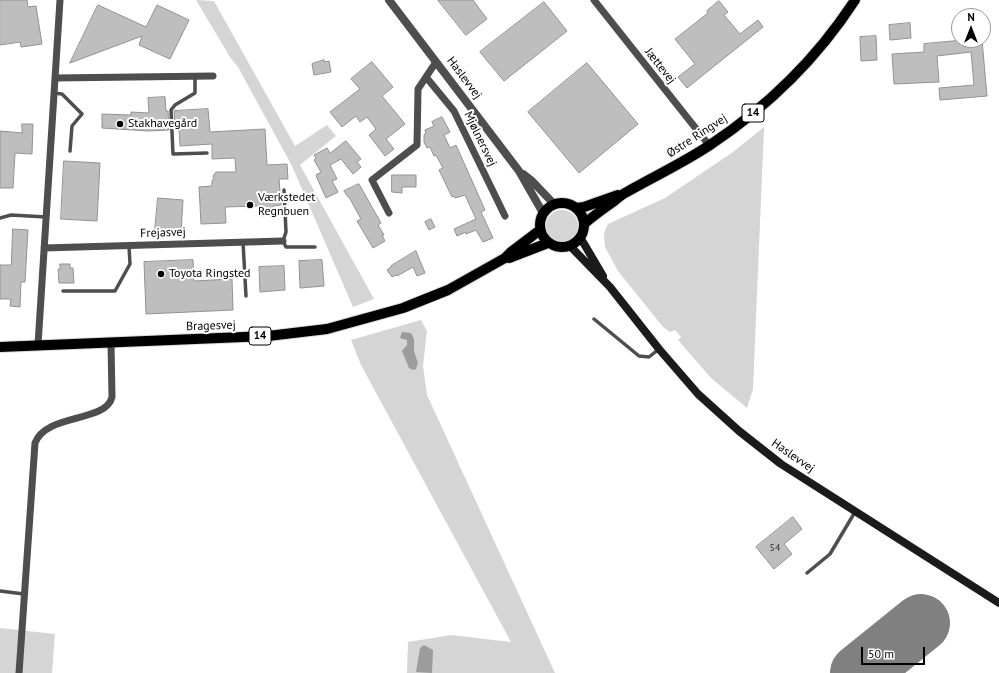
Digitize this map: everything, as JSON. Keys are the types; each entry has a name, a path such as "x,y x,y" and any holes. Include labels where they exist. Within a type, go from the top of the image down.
{"main road":[{"name":"Østre Ringvej","path":"584,224 623,194 670,169 709,145 745,120 780,89 818,50 855,0"},
{"name":"Østre Ringvej","path":"576,208 584,207 610,197 623,194"},
{"name":"14","path":"554,204 567,204 576,208"},
{"path":"554,204 543,213 540,222 540,230 542,236 548,243 562,248 570,246 580,237 583,231 584,224 580,212 576,208"},
{"name":"Bragesvej","path":"0,347 268,336 327,329 403,308 448,290 505,258 540,230"},
{"name":"Haslevvej","path":"580,237 610,287"},
{"name":"Bragesvej","path":"505,258 514,257 548,243"},
{"name":"Haslevvej","path":"570,246 610,287 659,349 698,394 739,431 781,464 999,603"}],"street":[{"path":"38,345 60,0"},
{"name":"Haslevvej","path":"389,0 519,170 554,204"},
{"name":"Jættevej","path":"594,0 709,145"},
{"path":"389,213 372,180 417,145 418,89 436,62"},
{"path":"55,78 213,76"},
{"name":"Mjølnersvej","path":"426,77 454,111 505,216"},
{"name":"Haslevvej","path":"519,170 543,213"},
{"name":"Frejasvej","path":"44,248 283,241"},
{"path":"19,673 35,442 39,434 48,427 100,410 109,404 112,397 110,343"}],"lane":[{"path":"195,76 196,93 175,105 171,110 172,154 207,153"},
{"path":"54,93 62,94 82,114 72,126 70,151"},
{"path":"284,190 286,232 283,241 286,247 315,247"},
{"path":"0,218 11,216 46,217"},
{"path":"243,241 246,296"},
{"path":"63,291 115,291 130,264 129,245"},
{"path":"594,319 639,356 649,357 659,349"},
{"path":"807,573 830,554 855,512"},
{"path":"0,591 24,594"}],"shaded area":[{"path":"196,0 214,1 295,146 327,125 336,136 300,165 374,299 353,307 292,166 238,67 230,57"},
{"path":"764,127 753,389 747,408 711,378 678,340 681,337 675,330 670,332 663,327 618,271 605,247 604,233 608,224 665,198 733,152"},
{"path":"562,210 568,211 575,217 578,226 577,232 571,239 562,242 556,241 549,235 546,226 547,220 553,213"},
{"path":"421,320 427,331 423,366 427,395 555,673 407,673 408,642 451,635 511,642 361,365 351,340"},
{"path":"402,332 411,333 414,339 414,351 418,363 416,369 413,370 409,368 402,351 407,345 407,340 400,338"},
{"path":"0,628 55,634 52,673 0,673"},
{"path":"424,645 433,650 432,673 416,672 420,648"}],"building":[{"path":"0,0 27,0 28,7 36,6 42,44 21,47 20,42 0,45"},
{"path":"438,0 473,0 487,19 466,35"},
{"path":"719,1 728,12 724,15 740,34 758,20 763,27 687,88 678,77 695,64 675,39 708,13 707,11"},
{"path":"544,2 567,31 504,81 480,52"},
{"path":"98,5 146,27 157,5 189,20 170,59 139,45 142,36 70,63"},
{"path":"910,23 911,38 890,40 889,25"},
{"path":"876,36 877,60 861,61 860,37"},
{"path":"951,41 951,48 983,48 987,96 940,100 939,88 974,85 971,52 937,56 939,82 894,84 892,54 924,52 924,44"},
{"path":"324,60 324,62 329,61 331,72 314,75 312,64"},
{"path":"372,62 393,87 382,96 405,124 386,139 394,149 385,156 369,135 376,129 367,117 360,122 356,116 342,127 330,112 360,89 351,79"},
{"path":"587,63 638,124 579,173 528,112"},
{"path":"165,97 166,111 168,111 169,130 148,131 102,128 102,114 131,115 131,112 149,113 148,98"},
{"path":"208,109 210,132 265,129 267,165 287,164 288,179 279,179 281,205 273,206 273,216 260,216 259,206 225,207 226,223 201,224 199,187 212,186 213,176 216,172 236,172 235,158 212,159 212,144 180,146 179,129 175,130 174,111"},
{"path":"442,117 450,132 444,135 450,148 456,145 485,210 481,212 493,238 483,242 476,230 457,236 454,229 476,219 465,195 455,198 453,196 452,197 439,170 443,168 436,155 434,156 430,147 427,148 424,142 424,135 426,133 425,130 434,126 432,122"},
{"path":"22,124 33,124 32,154 15,153 13,188 0,188 0,131 22,133"},
{"path":"346,141 361,159 357,162 361,167 353,174 341,159 330,165 337,179 332,181 338,192 326,198 316,175 321,172 314,160 316,158 314,155 327,148 330,153"},
{"path":"64,161 100,163 97,221 61,219"},
{"path":"392,175 416,175 416,187 402,187 402,193 392,192"},
{"path":"359,184 381,223 378,225 384,235 382,235 385,241 373,248 357,221 361,219 344,191"},
{"path":"158,198 183,200 181,232 155,230"},
{"path":"431,219 435,227 429,230 425,222"},
{"path":"13,229 28,230 25,282 21,282 20,307 10,306 11,299 0,299 0,265 11,265"},
{"path":"416,251 425,273 417,276 413,267 397,276 392,277 387,270"},
{"path":"193,260 194,281 232,279 233,310 146,314 144,262"},
{"path":"322,260 324,286 300,288 299,261"},
{"path":"60,264 70,264 70,268 73,268 74,283 59,283 58,269 60,269"},
{"path":"284,266 285,290 260,292 259,267"},
{"path":"793,517 802,529 784,544 792,554 774,569 756,547"}],"runway":[{"path":"859,673 921,623"}],"place":[{"name":"Stakhavegård","path":"120,124"},
{"name":"Værkstedet Regnbuen","path":"250,205"},
{"name":"Toyota Ringsted","path":"161,274"}]}
